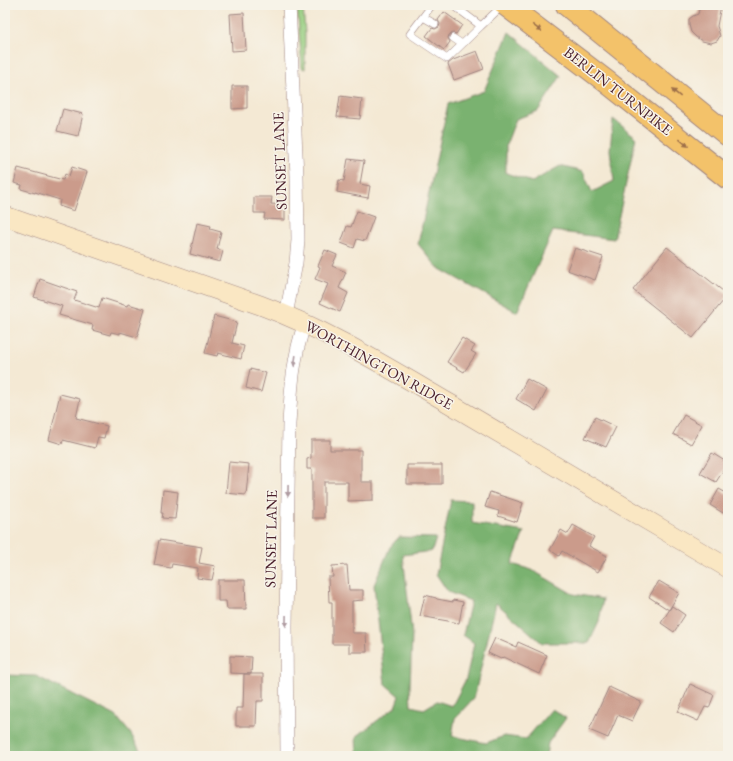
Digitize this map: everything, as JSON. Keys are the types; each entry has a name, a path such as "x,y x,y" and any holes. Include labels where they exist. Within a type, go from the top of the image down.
{"highway":[{"name":"BERLIN TURNPIKE","path":"506,5 607,82 728,178"},
{"path":"567,5 728,135"}],"street":[{"name":"SUNSET LANE","path":"286,315 296,263 298,233 297,176 289,5"},
{"name":"WORTHINGTON RIDGE","path":"5,216 305,323 362,353 728,568"},
{"name":"SUNSET LANE","path":"287,756 286,626 289,424 297,350 305,323"}],"lane":[{"path":"432,5 410,34 447,59 503,5"},
{"path":"453,5 481,26"},
{"path":"423,17 435,24"},
{"path":"453,38 462,44"}],"green space":[{"path":"297,5 303,5 305,69 302,68"},
{"path":"509,32 561,76 538,111 516,119 506,145 506,173 532,182 560,166 583,172 592,192 614,181 610,150 613,119 636,137 614,239 553,231 517,312 438,268 418,244 448,104 484,91"},
{"path":"451,500 472,501 472,523 524,532 512,564 532,570 573,594 603,599 599,622 589,643 542,643 496,603 474,698 455,718 452,736 486,743 504,736 526,739 552,709 566,718 548,743 546,756 357,756 356,737 395,707 399,696 385,684 374,585 390,547 399,537 436,538 432,551 403,555 412,635 410,687 411,706 424,709 437,701 452,706 466,679 474,643 463,635 471,601 448,592 436,574"},
{"path":"5,675 36,676 116,716 131,734 143,756 5,756"}],"building":[{"path":"709,5 721,5 717,26 720,36 717,41 711,43 702,41 696,37 691,32 689,25 689,19 698,14 700,6 709,8"},
{"path":"444,12 462,25 456,34 453,33 449,35 448,38 450,42 444,50 426,36 432,28 435,29 439,27 440,24 438,20"},
{"path":"244,13 246,50 232,51 230,14"},
{"path":"477,51 484,69 454,80 448,64 453,60"},
{"path":"232,86 247,86 247,108 232,109"},
{"path":"340,96 362,99 360,119 337,117"},
{"path":"63,109 83,114 78,136 57,131"},
{"path":"348,159 364,161 360,184 370,186 368,198 337,192 339,180 344,181"},
{"path":"72,167 87,172 74,211 59,206 60,200 21,189 22,185 14,183 18,168 63,180 65,174 69,176"},
{"path":"254,197 272,197 271,204 285,205 285,220 264,219 265,213 254,213"},
{"path":"357,211 374,217 365,241 357,239 354,248 341,243 347,226 351,227"},
{"path":"197,223 211,226 210,229 221,232 217,249 223,251 220,262 190,254"},
{"path":"667,247 728,295 693,338 633,290"},
{"path":"575,248 603,257 595,280 567,270"},
{"path":"325,250 337,255 332,266 346,272 339,288 348,293 340,312 320,303 328,284 315,279 320,267 318,266"},
{"path":"40,279 77,292 74,300 99,308 102,298 127,306 128,304 145,309 137,337 120,332 120,334 111,332 110,335 92,330 93,325 59,315 62,306 34,297"},
{"path":"214,316 237,322 232,343 244,346 241,359 218,353 217,356 205,353"},
{"path":"462,338 475,346 471,351 476,354 464,372 447,362"},
{"path":"250,369 266,373 261,392 246,388"},
{"path":"527,379 547,390 536,411 516,399"},
{"path":"60,394 80,399 76,418 107,426 104,438 98,437 95,448 63,440 62,444 49,440"},
{"path":"684,415 702,425 691,444 673,434"},
{"path":"595,417 616,427 606,447 585,438"},
{"path":"311,440 330,440 330,450 361,450 361,482 373,482 373,500 348,501 348,482 324,482 324,518 312,518 312,469 307,469 307,459 311,458"},
{"path":"712,453 728,463 716,482 700,473"},
{"path":"229,462 249,464 246,495 226,493"},
{"path":"407,465 442,465 442,484 407,484"},
{"path":"719,489 728,494 728,516 710,505"},
{"path":"163,490 178,492 175,519 162,518"},
{"path":"490,492 523,503 517,522 498,516 499,511 485,507"},
{"path":"573,525 594,537 589,546 607,556 598,572 562,551 559,556 550,550 561,530 568,534"},
{"path":"159,540 202,547 199,563 215,566 212,580 197,578 198,568 172,564 171,568 154,565"},
{"path":"347,565 349,590 363,590 363,600 352,601 352,633 366,633 367,652 349,652 349,644 332,644 332,602 329,602 328,577 333,577 332,566"},
{"path":"218,580 245,580 246,609 227,609 226,601 218,601"},
{"path":"659,581 679,593 669,610 649,597"},
{"path":"425,595 453,602 453,600 463,602 459,623 420,616"},
{"path":"672,606 685,615 674,632 661,623"},
{"path":"495,638 516,647 518,642 547,655 539,674 503,657 501,659 488,653"},
{"path":"230,656 252,657 251,674 230,673"},
{"path":"244,674 263,674 263,701 257,701 256,726 236,726 236,708 243,708"},
{"path":"690,684 714,695 709,708 705,707 698,721 678,712"},
{"path":"609,687 641,702 632,721 618,715 608,738 589,730"}]}
